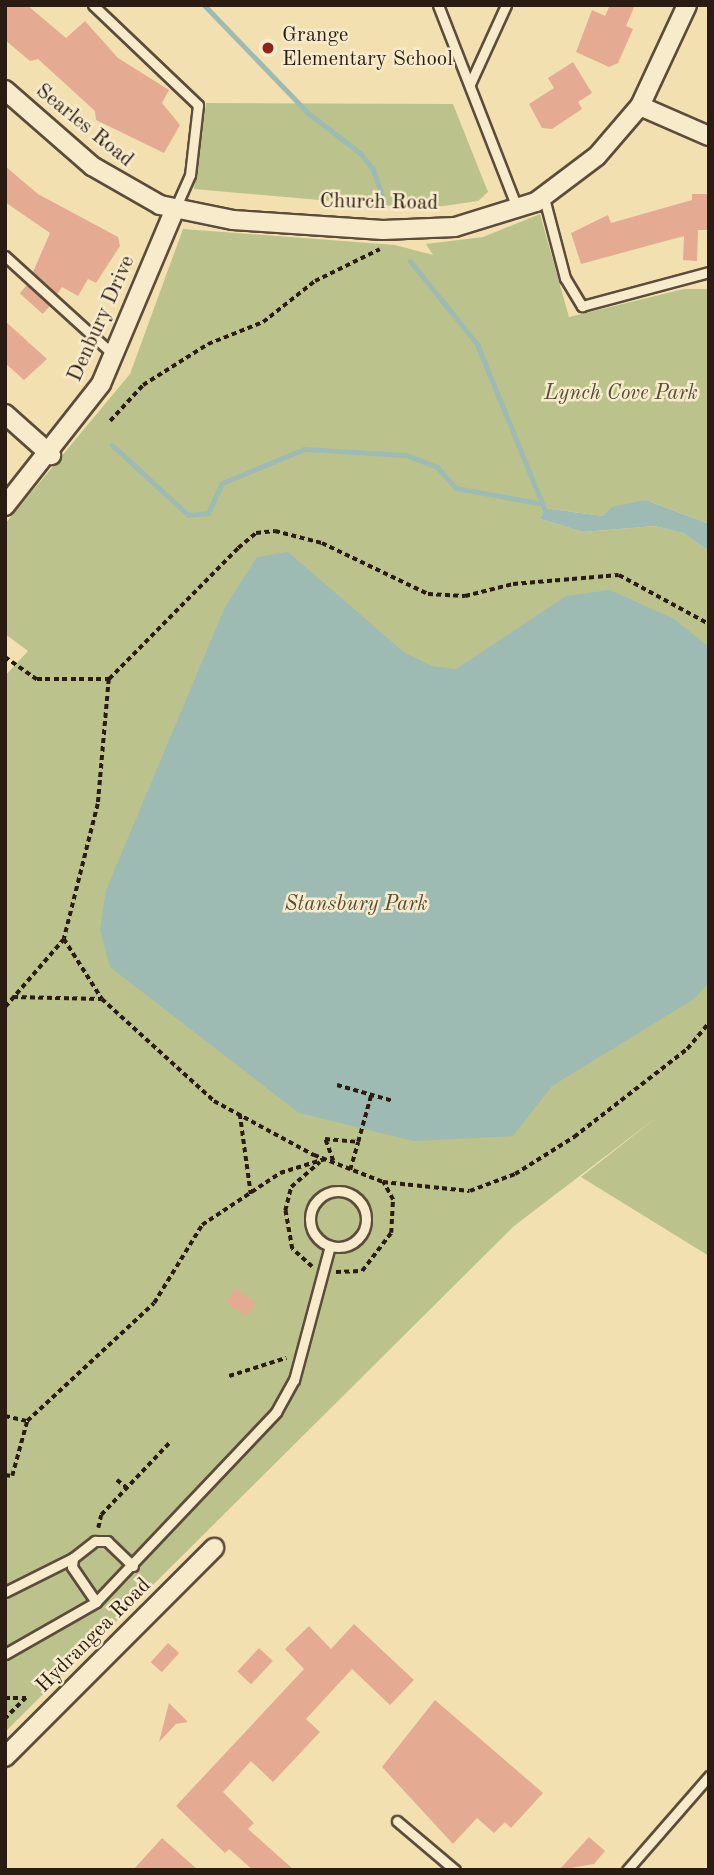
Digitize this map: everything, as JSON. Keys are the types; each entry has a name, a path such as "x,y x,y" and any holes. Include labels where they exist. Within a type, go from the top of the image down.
{"street":[{"name":"Church Road","path":"175,209 233,220 400,230 481,222 518,209 544,198 597,156 640,106 687,5"},
{"name":"Searles Road","path":"5,90 92,166 175,209"},
{"path":"640,106 709,136"},
{"name":"Denbury Drive","path":"5,506 51,455 115,356 175,209"},
{"path":"5,414 51,455"},
{"name":"Hydrangea Road","path":"5,1757 214,1548"}],"lane":[{"path":"93,5 198,105 190,176 175,209"},
{"path":"439,5 518,209"},
{"path":"470,84 506,5"},
{"path":"544,198 565,278 582,306 709,272"},
{"path":"5,257 115,356"},
{"path":"349,1193 362,1205 365,1228 348,1246 330,1246 312,1231 312,1207 325,1194 349,1193"},
{"path":"5,1654 96,1602 133,1566 276,1412 294,1380 330,1246"},
{"path":"5,1592 73,1558 95,1541 107,1541 133,1566"},
{"path":"73,1558 72,1567 96,1602"},
{"path":"627,1870 709,1776"},
{"path":"397,1821 455,1870"}],"path":[{"path":"110,421 142,385 208,344 263,322 315,281 380,250"},
{"path":"5,1007 64,939 98,804 109,679 256,533 275,531 322,543 436,596 620,575 709,624"},
{"path":"5,657 37,679 109,679"},
{"path":"64,939 102,999 137,1037 214,1101 325,1159 383,1182 470,1191 514,1174 617,1105 687,1049 709,1023"},
{"path":"13,998 102,999"},
{"path":"337,1085 393,1101"},
{"path":"350,1170 371,1095"},
{"path":"240,1114 251,1194"},
{"path":"334,1163 325,1139 358,1142"},
{"path":"5,1475 12,1476 27,1421 154,1303 202,1225 280,1173 325,1159"},
{"path":"325,1159 290,1187 285,1211 292,1249 310,1266 322,1270 362,1271 377,1255 391,1233 393,1200 383,1182"},
{"path":"307,1279 310,1266"},
{"path":"229,1376 286,1358 289,1345"},
{"path":"5,1416 27,1421"},
{"path":"95,1541 101,1515 171,1441"},
{"path":"117,1480 126,1487"},
{"path":"5,1698 26,1698 5,1719"},
{"path":"5,1704 12,1698"}],"green space":[{"path":"206,103 453,104 488,192 478,201 423,209 194,189"},
{"name":"Stansbury Park","path":"540,214 569,317 684,289 709,289 709,524 646,500 603,516 544,508 540,519 583,532 655,526 683,533 709,551 709,1256 581,1177 657,1117 514,1226 5,1732 5,676 28,651 5,634 5,524 130,374 183,229 395,245 433,255 426,244 483,237"}],"water":[{"path":"646,500 709,524 709,551 683,533 655,526 583,532 540,519 544,508 603,516 612,507"},
{"path":"288,552 405,653 432,666 456,669 566,596 610,590 674,619 709,647 709,983 694,999 552,1086 513,1136 414,1141 299,1113 110,967 100,930 106,890 225,607 257,557"}],"building":[{"path":"5,5 27,5 66,38 85,21 118,58 169,90 162,103 180,125 164,153 96,120 95,111 38,59 30,61 5,40"},
{"path":"610,5 635,5 626,26 633,29 618,63 609,67 576,52 592,10 605,16"},
{"path":"573,62 592,93 578,102 582,109 552,129 542,128 529,104 554,88 548,78"},
{"path":"5,166 38,194 118,237 120,246 96,283 88,279 78,296 62,287 57,294 33,272 50,233 5,202"},
{"path":"692,194 709,194 709,230 698,230 697,261 683,260 684,236 581,264 571,233 608,215 611,223 692,200"},
{"path":"27,285 50,306 43,314 20,293"},
{"path":"5,321 47,359 24,380 5,363"},
{"path":"235,1289 256,1303 247,1316 226,1302"},
{"path":"354,1624 414,1680 390,1705 352,1669 306,1719 320,1732 273,1782 251,1761 223,1792 254,1823 248,1829 294,1870 253,1870 229,1849 225,1853 176,1806 304,1669 285,1649 309,1626 331,1649"},
{"path":"168,1643 179,1653 162,1672 151,1662"},
{"path":"259,1648 273,1661 251,1684 237,1671"},
{"path":"435,1700 543,1793 511,1828 505,1822 494,1833 477,1818 453,1844 382,1767"},
{"path":"169,1703 188,1722 176,1724 159,1742"},
{"path":"589,1837 605,1851 594,1864 559,1870"},
{"path":"162,1838 198,1870 133,1870"}],"waterway":[{"path":"204,5 308,113 360,153 373,169 384,203"},
{"path":"410,261 477,344 544,508"},
{"path":"112,445 188,515 208,513 222,483 304,449 406,455 437,467 456,488 538,503"}],"place":[{"name":"Grange Elementary School","path":"268,48"}],"park label":[{"name":"Lynch Cove Park","path":"621,394"}]}
